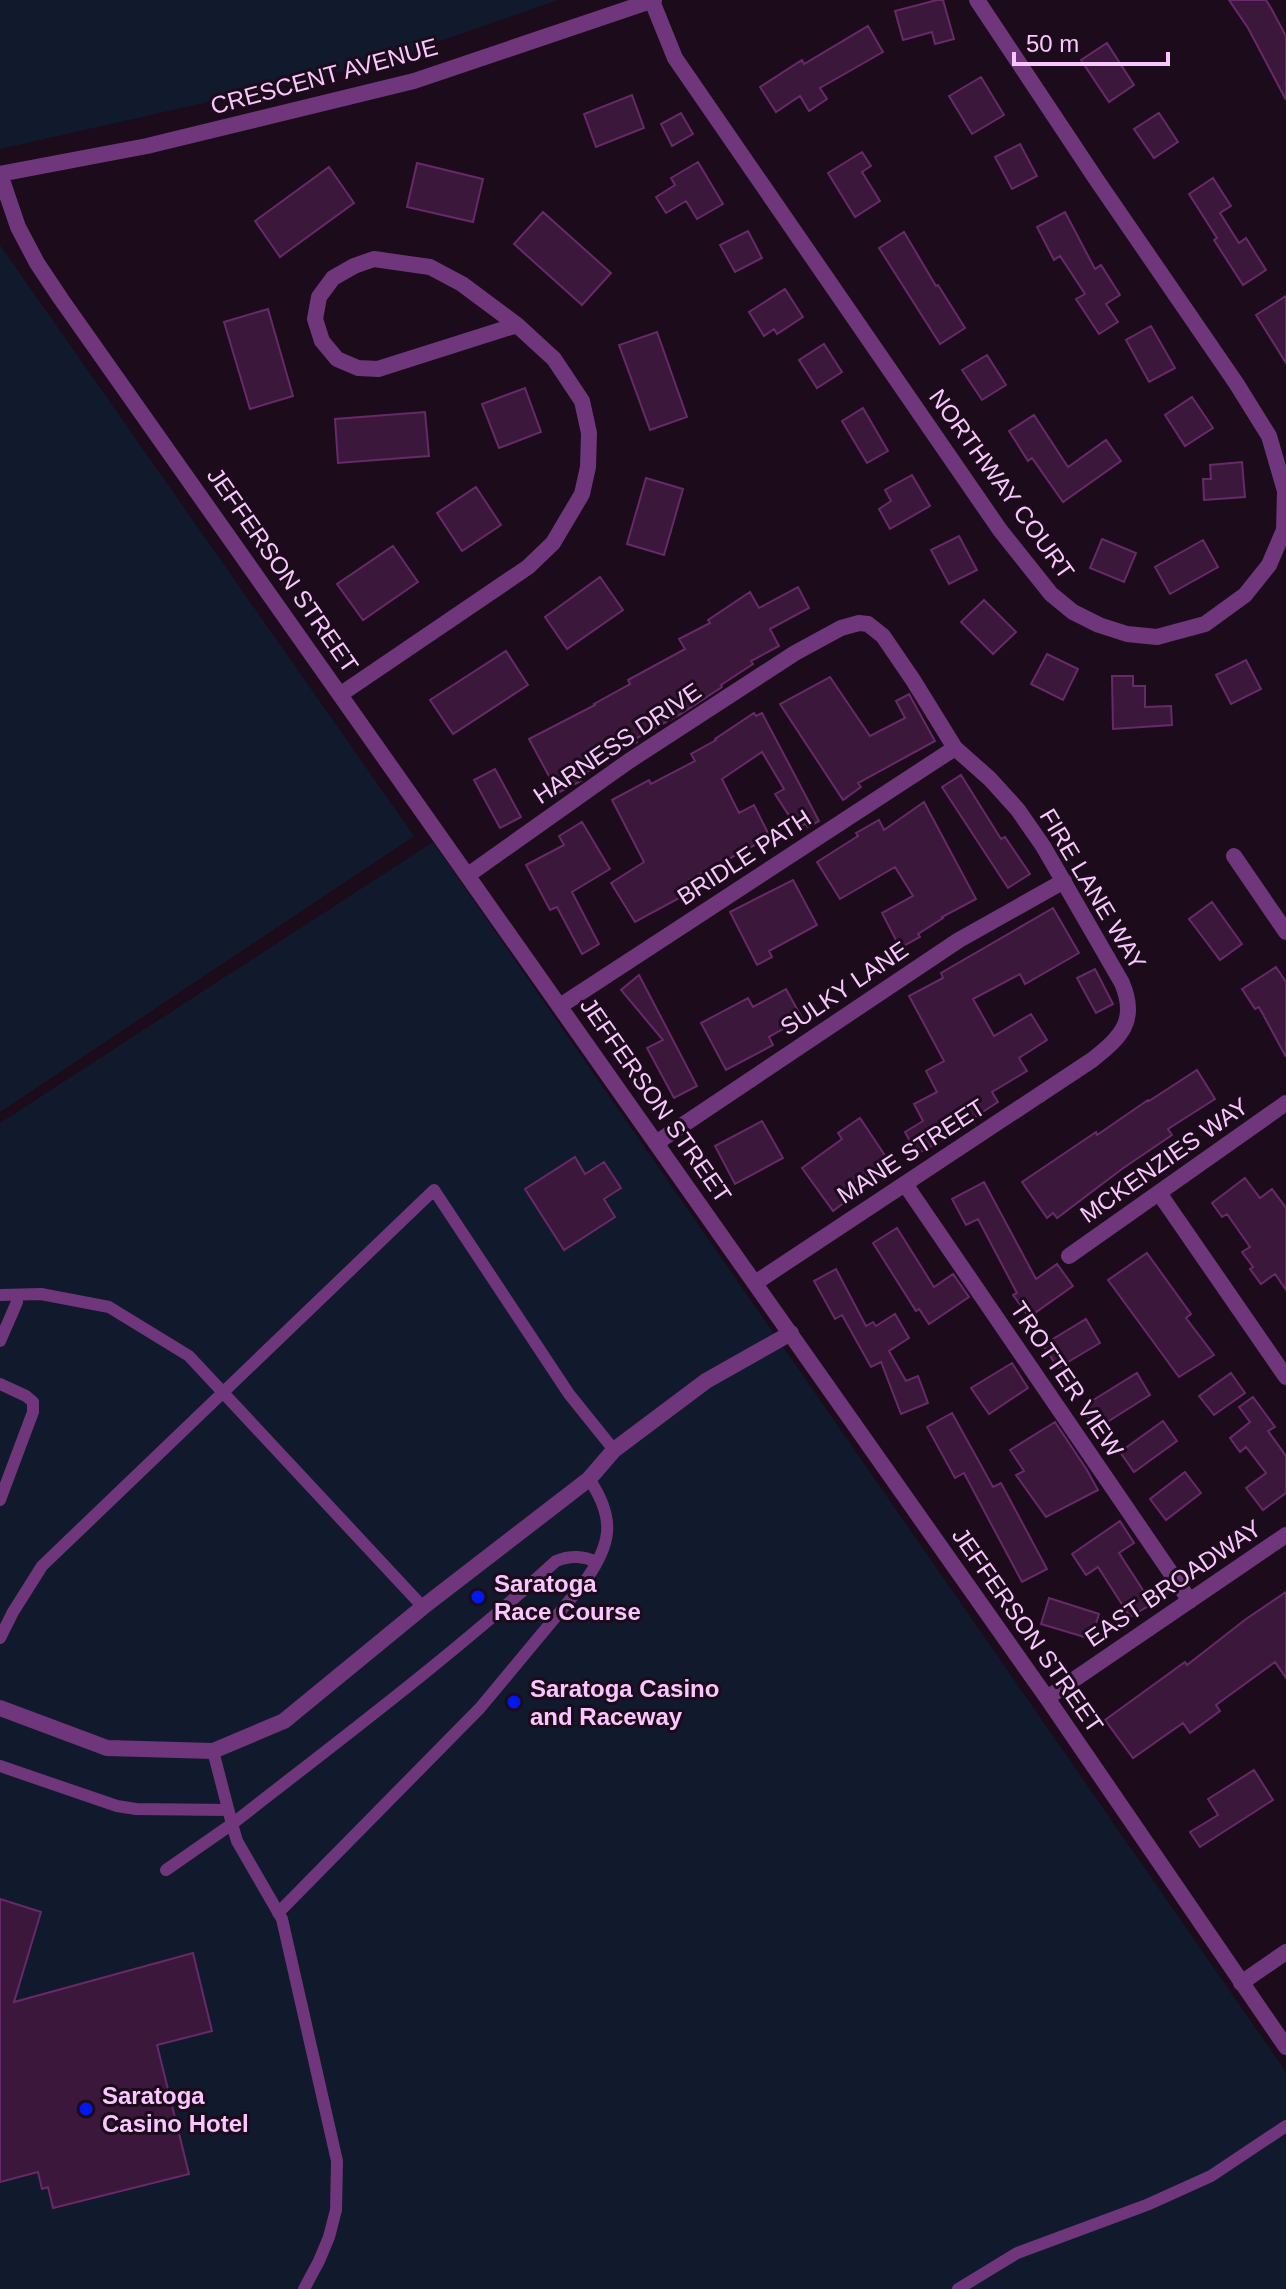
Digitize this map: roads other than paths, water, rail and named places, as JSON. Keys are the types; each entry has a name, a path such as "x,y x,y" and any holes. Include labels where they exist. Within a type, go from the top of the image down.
{"street":[{"name":"NORTHWAY COURT","path":"653,0 675,58 1000,530 1051,594 1073,612 1127,634 1157,637 1205,624 1245,595 1269,565 1284,530 1285,491 1269,436 977,0"},
{"name":"CRESCENT AVENUE","path":"0,174 147,146 414,81 653,0"},
{"name":"JEFFERSON STREET","path":"0,174 18,227 37,263 1047,1698 1286,2047"},
{"path":"341,694 528,567 553,543 582,494 588,467 589,433 582,401 554,359 517,325 462,284 430,267 374,259 333,278 319,297 315,319 322,341 337,359 358,368 378,369 517,325"},
{"name":"FIRE LANE WAY","path":"795,653 850,624 868,624 876,629 913,680 955,748 990,779 1018,810 1064,881 1128,996 1129,1011 1118,1039 1092,1060"},
{"name":"HARNESS DRIVE","path":"468,875 629,761 795,653"},
{"name":"BRIDLE PATH","path":"560,1006 955,748"},
{"path":"1234,856 1286,932"},
{"name":"SULKY LANE","path":"656,1143 959,940 1064,881"},
{"name":"MANE STREET","path":"755,1283 1092,1060"},
{"name":"MCKENZIES WAY","path":"1069,1256 1286,1103"},
{"name":"TROTTER VIEW","path":"905,1184 1190,1601"},
{"path":"1159,1193 1286,1377"},
{"path":"0,1708 107,1748 213,1751 284,1721 423,1607 589,1479 614,1450 706,1381 791,1333"},
{"name":"EAST BROADWAY","path":"1047,1698 1286,1535"},
{"path":"1241,1983 1286,1952"}],"lane":[{"path":"0,1638 42,1566 434,1190 569,1394 614,1450"},
{"path":"0,1295 41,1294 109,1307 189,1356 423,1607"},
{"path":"0,1341 17,1302 17,1295"},
{"path":"0,1384 26,1396 33,1402 33,1412 0,1500"},
{"path":"278,1913 480,1708 583,1584 606,1542 608,1520 589,1479"},
{"path":"166,1870 232,1824 397,1697 494,1618 556,1561 568,1556 597,1562"},
{"path":"213,1751 237,1841 282,1919 337,2161 336,2210 319,2261 304,2289"},
{"path":"0,1766 117,1806 228,1810"},
{"path":"958,2289 1017,2253 1149,2204 1211,2176 1286,2126"}],"place":[{"name":"Saratoga Race Course","path":"478,1597"},
{"name":"Saratoga Casino and Raceway","path":"514,1702"},
{"name":"Saratoga Casino Hotel","path":"86,2109"}]}
